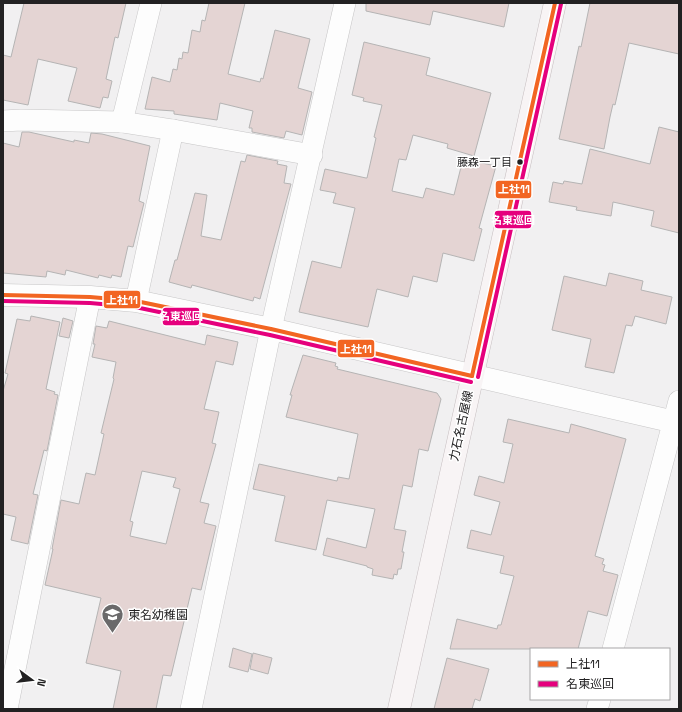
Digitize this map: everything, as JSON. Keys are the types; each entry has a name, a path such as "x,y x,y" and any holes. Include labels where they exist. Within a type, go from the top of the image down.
{"main road":[{"name":"力石名古屋線","path":"399,709 555,3"}],"street":[{"path":"122,122 151,3"},
{"path":"191,709 271,329 312,155 345,3"},
{"path":"3,121 122,122 312,155"},
{"path":"136,301 173,130"},
{"path":"3,295 90,297 136,301 271,329 677,422"},
{"path":"8,709 90,297"},
{"path":"613,648 677,422 679,401"}],"building":[{"path":"24,3 126,3 118,38 115,37 106,79 112,81 108,98 103,97 100,108 68,101 77,68 38,59 28,105 3,100 3,55 11,57"},
{"path":"209,3 245,3 228,74 260,82 261,78 263,79 275,30 310,39 298,88 312,92 302,135 286,131 284,138 252,132 252,128 249,128 253,111 220,103 217,120 174,114 174,111 145,109 152,77 170,82 173,69 177,70 179,58 182,59 183,52 188,53 192,30 200,32 202,20 205,21"},
{"path":"366,3 509,3 504,27 433,11 430,25 366,11"},
{"path":"590,3 679,3 679,54 629,43 615,105 613,104 604,149 559,139"},
{"path":"364,42 430,58 426,75 491,93 474,156 447,148 448,144 413,135 406,160 399,159 392,191 423,198 426,188 454,195 463,159 496,166 479,228 482,229 474,261 443,253 437,282 413,276 408,297 377,289 368,327 299,312 312,261 341,268 355,208 333,203 336,193 320,190 325,169 367,178 376,138 374,137 382,105 363,101 364,98 352,95"},
{"path":"659,127 679,132 679,233 651,226 654,211 613,202 611,216 576,210 577,207 549,202 553,182 563,184 564,181 582,184 590,149 650,164"},
{"path":"22,132 29,132 74,142 74,140 89,143 91,133 102,134 150,146 139,201 144,203 133,247 128,246 121,277 112,275 111,278 99,275 98,278 66,270 65,275 47,271 46,277 3,273 3,143 19,147"},
{"path":"247,155 278,161 277,164 287,166 284,183 291,184 260,299 254,297 253,301 192,285 191,288 169,282 175,260 177,260 195,193 207,195 201,236 221,240 241,161 245,162"},
{"path":"609,273 643,281 641,290 672,297 666,324 635,316 632,326 626,325 614,373 585,367 591,339 552,330 564,276 606,286"},
{"path":"31,316 60,322 46,389 55,392 54,394 58,395 47,451 44,450 33,494 38,495 28,544 11,540 16,517 3,514 3,391 8,374 5,373 17,319 30,321"},
{"path":"63,318 73,321 69,338 59,336"},
{"path":"109,321 205,345 207,335 238,342 233,365 216,361 204,409 219,412 212,443 216,444 200,502 209,504 204,523 216,526 201,590 192,588 171,676 163,675 156,709 113,709 121,671 86,663 101,598 45,585 53,549 61,500 79,504 86,473 95,475 104,434 101,433 114,379 116,362 92,357 95,344 93,344 96,326 107,328","holes":["142,471 176,478 173,487 180,489 166,544 130,536 133,522 130,521"]},
{"path":"303,355 336,363 335,366 338,367 337,369 437,393 441,399 428,451 419,449 412,487 403,485 394,529 406,531 402,552 404,552 401,569 398,569 397,575 394,574 393,579 372,575 373,569 367,566 323,555 327,538 366,548 375,509 327,500 316,550 275,541 285,496 253,489 259,464 337,481 338,477 349,479 358,434 286,417 292,395 290,395"},
{"path":"508,419 569,433 571,424 626,439 595,556 604,559 602,564 605,565 603,571 618,575 607,616 588,611 578,648 450,649 457,619 497,629 498,625 501,625 514,576 500,573 504,556 467,548 471,530 491,535 500,502 474,495 479,476 504,483 513,444 503,442"},
{"path":"233,648 252,654 248,672 229,667"},
{"path":"253,653 272,658 268,674 250,669"},
{"path":"447,658 489,669 480,701 475,699 472,709 434,709"}],"transit line":[{"name":"上社11","path":"472,376 555,3"},
{"name":"名東巡回","path":"478,377 561,4"},
{"name":"上社11","path":"3,295 90,297 136,301 271,329 472,376"},
{"name":"名東巡回","path":"3,301 90,303 135,307 270,335 471,382"}],"place":[{"name":"藤森一丁目","path":"520,162"},
{"name":"東名幼稚園","path":"113,634"}]}
